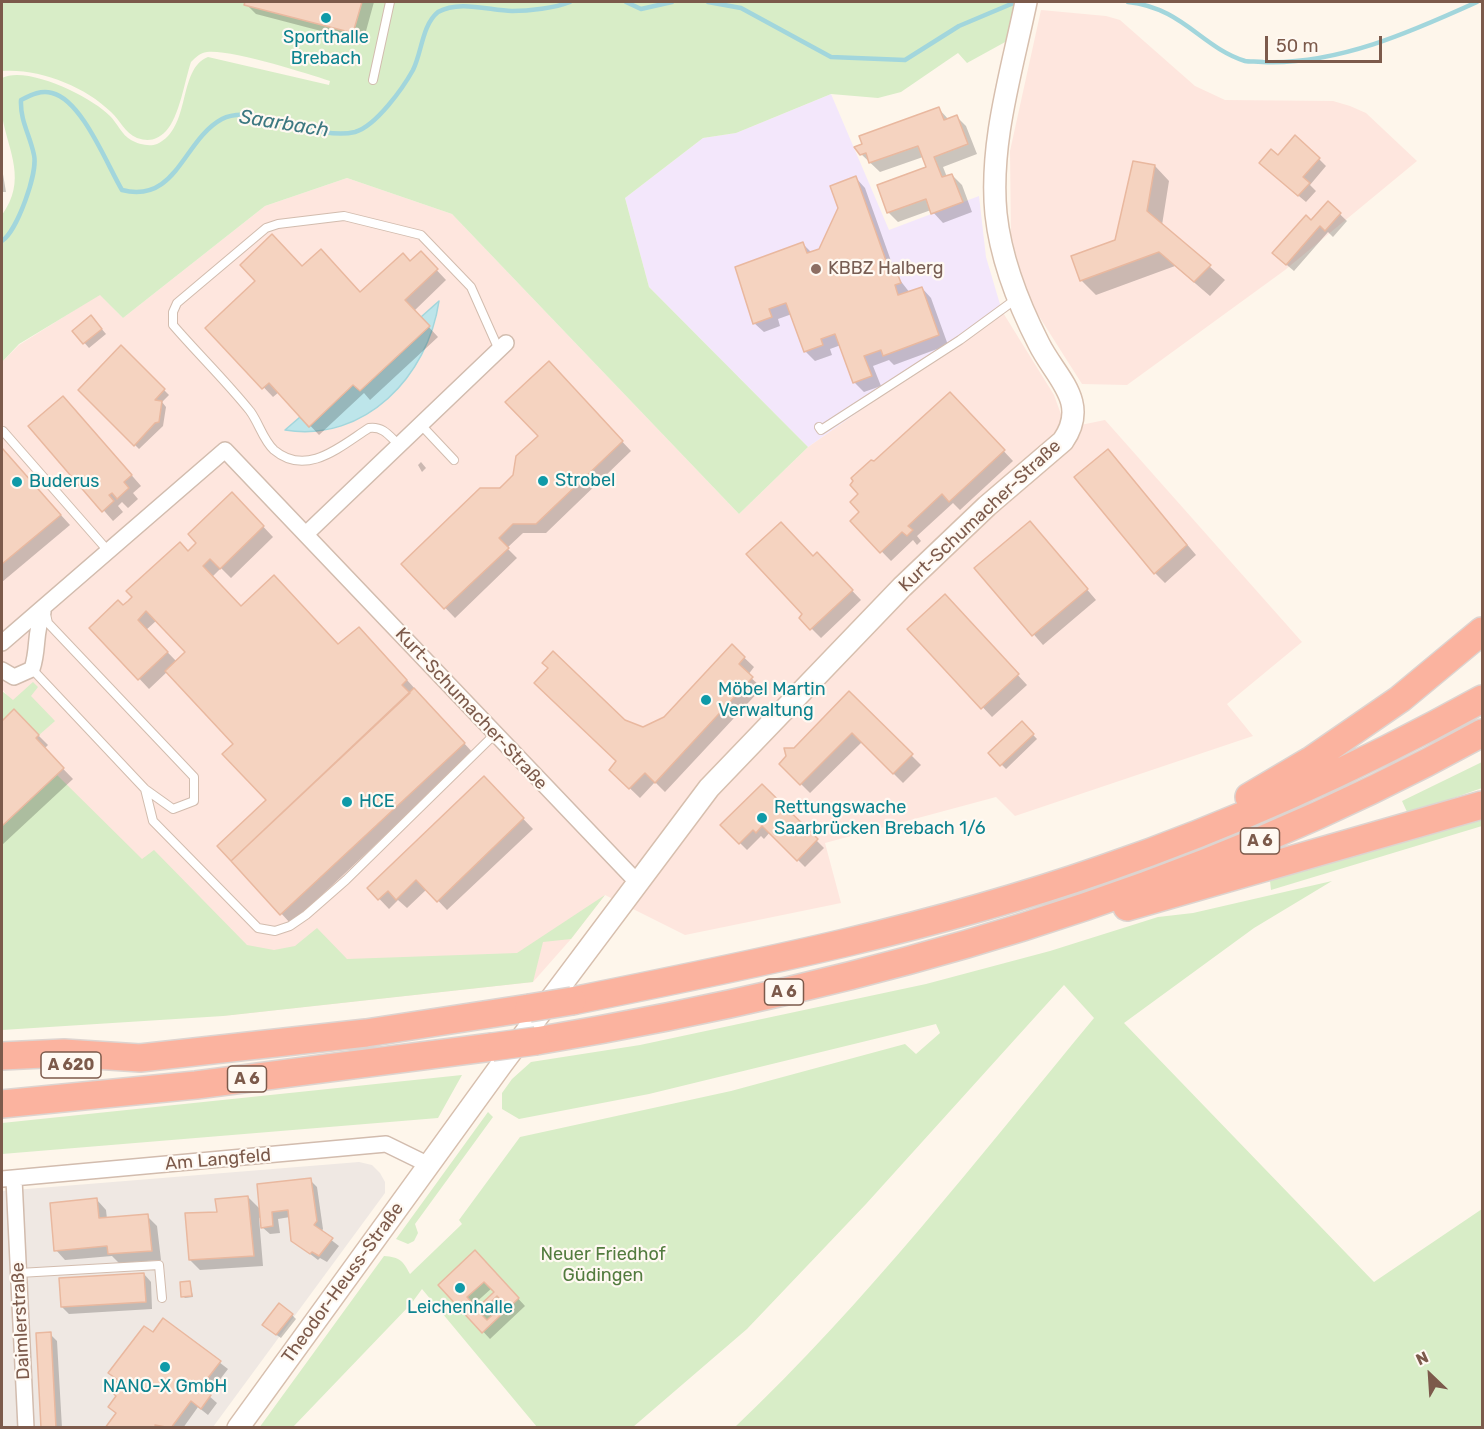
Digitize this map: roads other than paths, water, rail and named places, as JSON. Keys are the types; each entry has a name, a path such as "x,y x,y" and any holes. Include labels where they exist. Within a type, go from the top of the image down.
{"highway":[{"name":"A 6","path":"1168,845 1310,761 1400,699 1482,631"},
{"name":"A 6","path":"2,1056 64,1053 140,1058 366,1033 572,1001 788,957 1038,890 1168,845 1315,784 1482,699"},
{"name":"A 6","path":"2,1104 196,1085 536,1041 658,1020 799,989 944,952 1029,927 1256,842 1328,811 1482,733"},
{"path":"1029,927 1148,903 1482,805"},
{"name":"A 620","path":"2,1072 140,1058"}],"street":[{"name":"Kurt-Schumacher-Straße","path":"448,1140 637,882 709,788 746,747 940,550 1063,441 1069,432 1074,413 1069,393 1041,349 1017,298 998,229 995,178 997,150 1026,2"},
{"path":"306,534 422,426 503,346"},
{"name":"Kurt-Schumacher-Straße","path":"2,643 225,450 637,882"},
{"path":"2,670 14,677 32,669 36,657 36,629 44,609"},
{"name":"Theodor-Heuss-Straße","path":"238,1428 448,1140"},
{"name":"Am Langfeld","path":"8,1179 386,1144 429,1165"},
{"name":"Daimlerstraße","path":"8,1179 19,1273 26,1428"}],"lane":[{"path":"373,80 390,2"},
{"path":"400,446 382,429 376,427 369,428 332,454 320,459 299,460 282,455 266,439 252,413 173,325 173,312 177,303 266,228 278,224 344,216 421,235 471,287 503,346"},
{"path":"819,427 821,430 960,340 1017,298"},
{"path":"422,426 454,460"},
{"path":"3,431 109,552"},
{"path":"32,669 145,789 173,809 194,801 194,777 48,623 44,609"},
{"path":"145,789 153,821 258,928 275,931 306,915 346,880 495,734"},
{"path":"19,1273 159,1265 162,1298"}],"water":[{"path":"439,301 433,329 422,355 407,378 388,398 366,415 341,426 314,431 285,430 300,417 309,427 353,385 360,391 429,327 421,317"}],"waterway":[{"name":"Saarbach","path":"2,241 20,214 33,175 34,155 21,108 21,100 32,95 48,92 63,98 93,135 122,190 140,192 155,188 168,179 209,129 222,119 235,115 268,118 304,128 339,134 355,132 363,128 372,122 396,96 413,70 429,24 438,12 446,8 464,6 512,11 550,7 570,2"},
{"name":"Saarbach","path":"626,2 641,9 672,2"},
{"name":"Saarbach","path":"708,2 741,8 831,57 905,60 959,26 1016,2"},
{"name":"Saarbach","path":"1128,2 1163,12 1230,55 1245,61 1263,62 1291,62 1346,52 1400,35 1477,2"}],"place":[{"name":"Sporthalle Brebach","path":"326,18"},
{"name":"KBBZ Halberg","path":"816,269"},
{"name":"Strobel","path":"543,481"},
{"name":"Buderus","path":"17,482"},
{"name":"Möbel Martin Verwaltung","path":"706,700"},
{"name":"HCE","path":"347,802"},
{"name":"Rettungswache Saarbrücken Brebach 1/6","path":"762,818"},
{"name":"Leichenhalle","path":"460,1288"},
{"name":"NANO-X GmbH","path":"165,1367"}],"park label":[{"name":"Neuer Friedhof Güdingen","path":"603,1265"}]}
